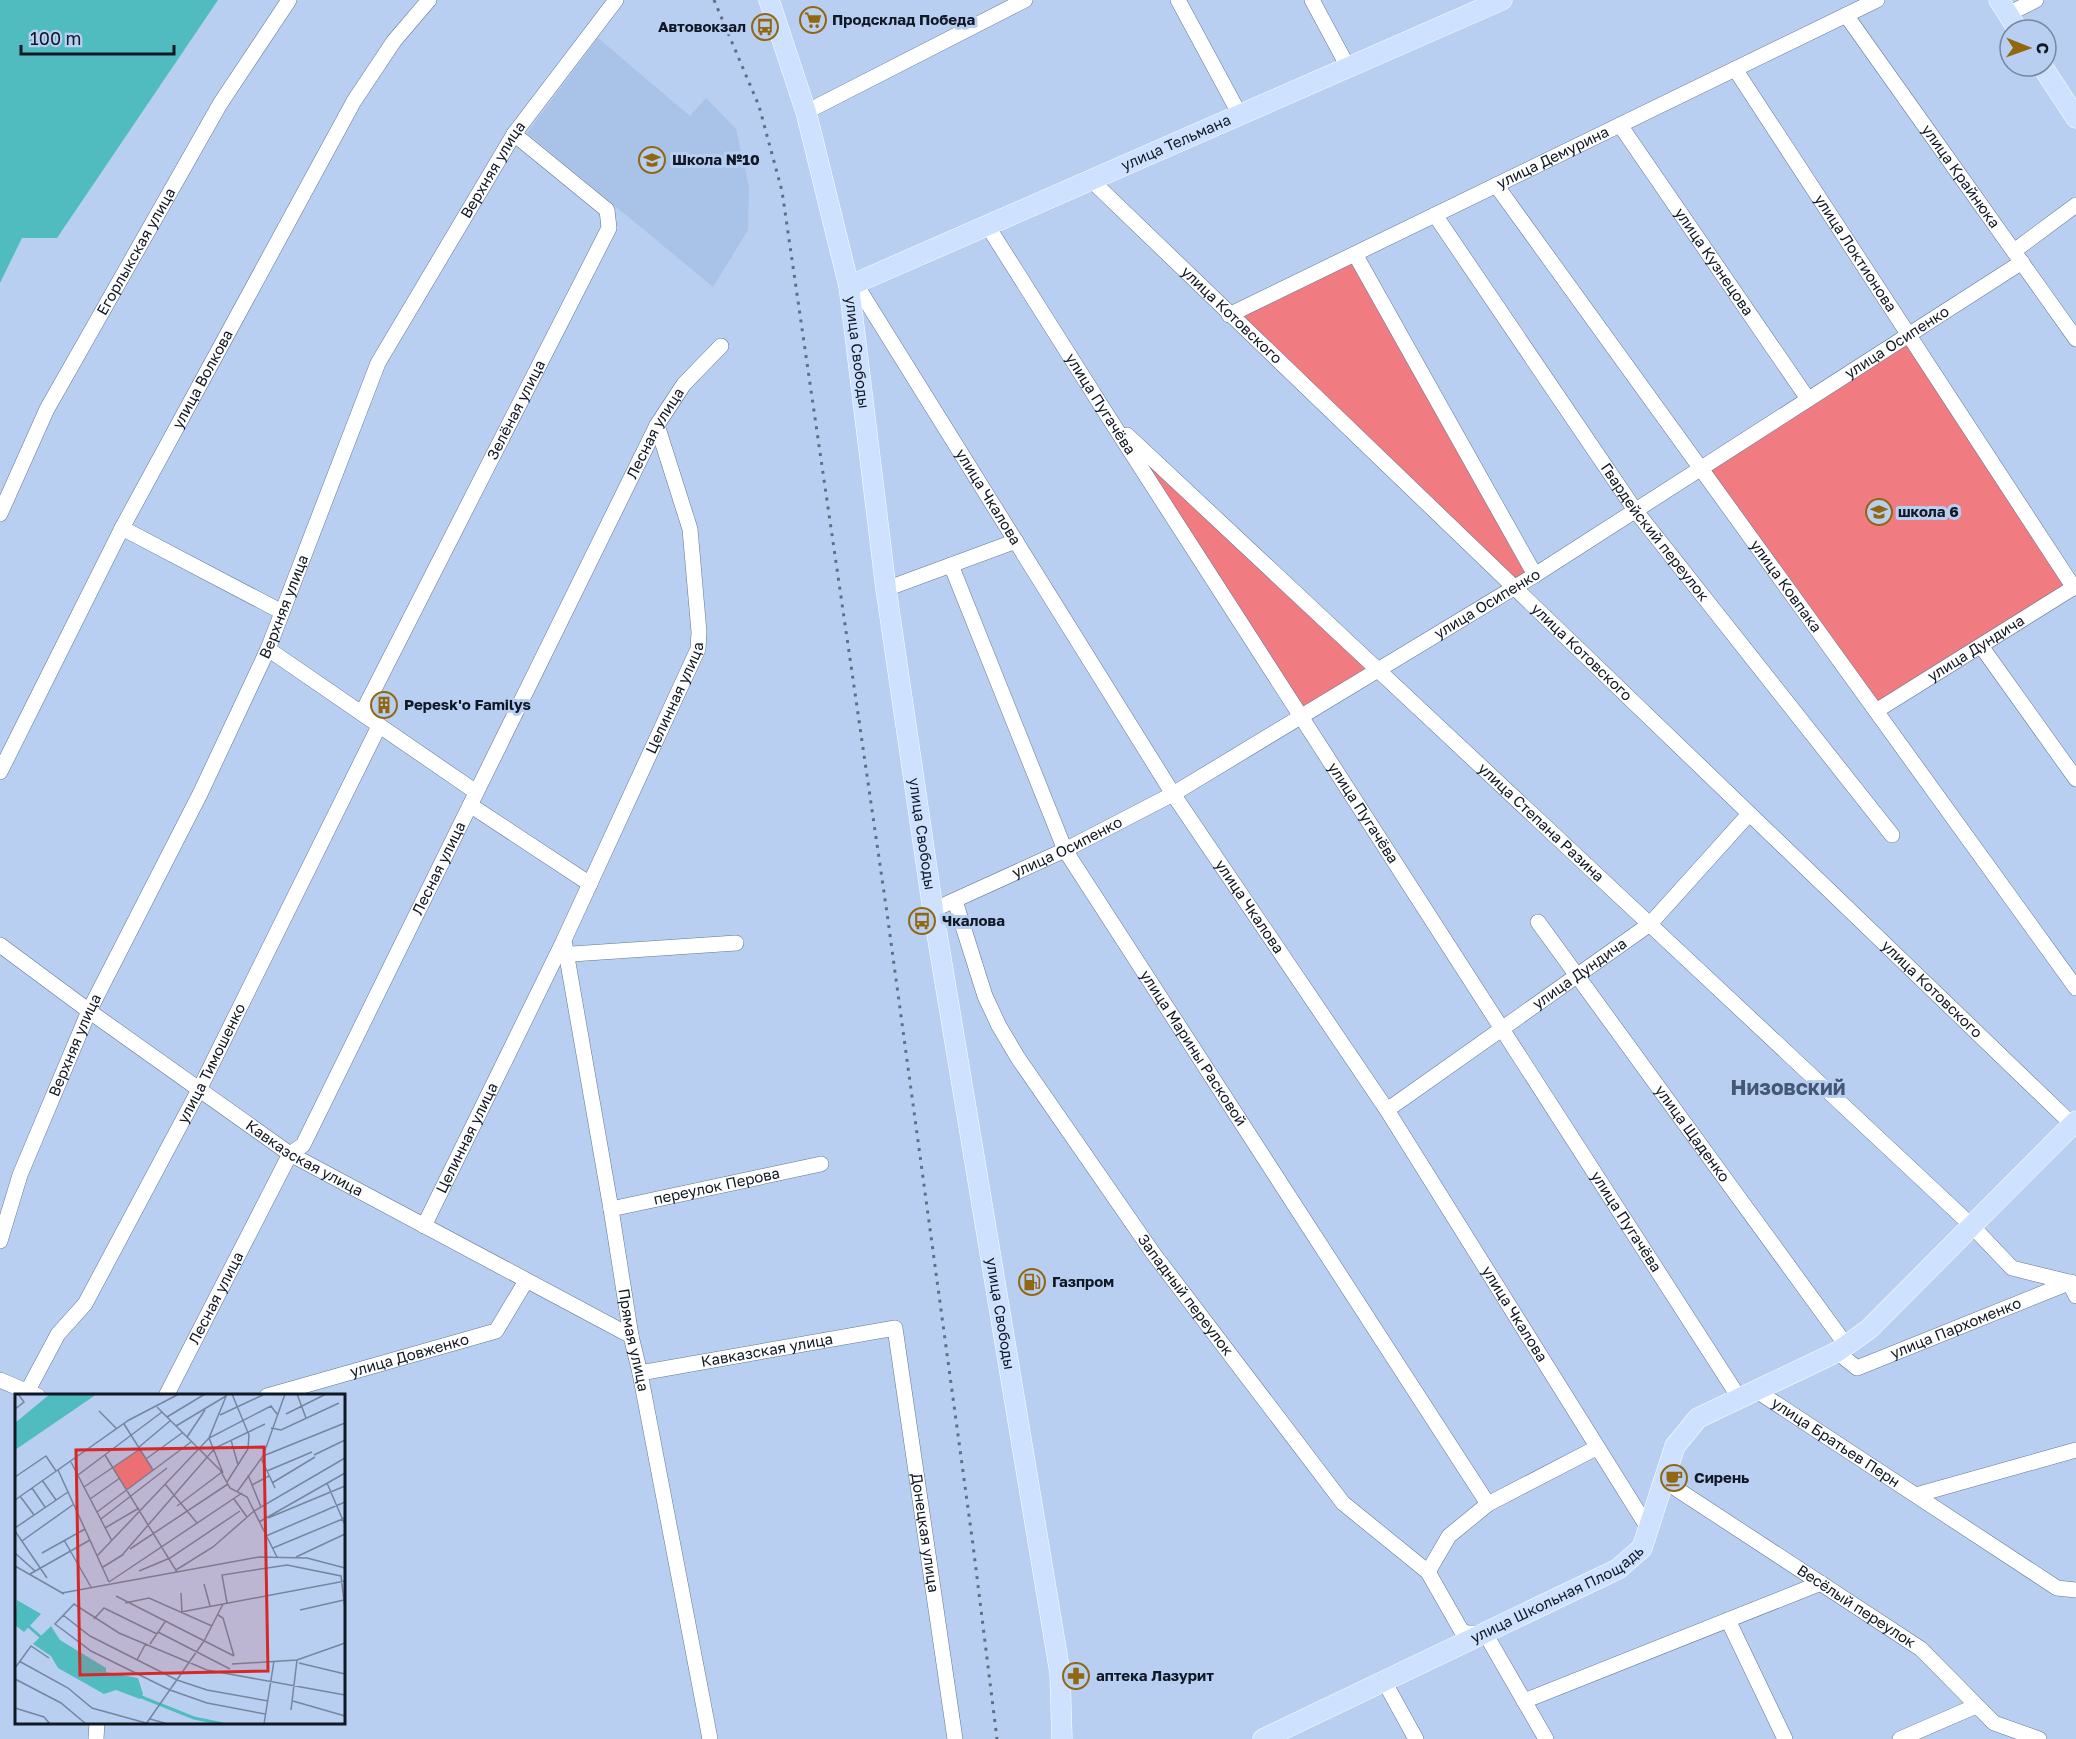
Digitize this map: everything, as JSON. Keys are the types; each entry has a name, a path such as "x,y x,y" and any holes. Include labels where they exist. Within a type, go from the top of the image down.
{"main road":[{"path":"762,0 782,40"},
{"path":"769,0 782,40"},
{"name":"улица Тельмана","path":"852,285 1502,0"},
{"name":"улица Свободы","path":"782,40 806,112 852,285 886,589 933,910 1060,1673 1062,1739"},
{"path":"2050,78 2076,118"},
{"name":"улица Школьная Площадь","path":"1263,1739 1617,1569 1642,1548 1675,1446 1698,1418 1841,1349 1869,1329 2075,1124"}],"street":[{"name":"Егорлыкская улица","path":"0,514 47,409 220,104 289,0"},
{"name":"улица Волкова","path":"0,772 122,528 354,101 394,41 429,0"},
{"name":"Верхняя улица","path":"0,1241 20,1175 89,1011 200,794 268,650 378,363 514,134 616,0"},
{"path":"806,112 1026,0"},
{"path":"1178,0 1240,115"},
{"path":"1312,0 1348,67"},
{"name":"улица Демурина","path":"1229,315 1877,0"},
{"path":"2008,15 2036,0"},
{"name":"улица Крайнюка","path":"1846,15 2076,339"},
{"name":"улица Локтионова","path":"1735,69 2075,587"},
{"name":"улица Кузнецова","path":"1620,125 1808,399"},
{"name":"Зелёная улица","path":"362,713 609,228 607,210 514,134"},
{"name":"улица Котовского","path":"1091,180 1749,814 2075,1124"},
{"name":"улица Ковпака","path":"1496,185 2076,988"},
{"name":"улица Осипенко","path":"933,910 1065,850 1173,794 1535,575 1909,335 2018,257 2076,205"},
{"name":"Гвардейский переулок","path":"1435,215 1635,510 1892,835"},
{"name":"улица Пугачёва","path":"987,225 1502,1030 1748,1395"},
{"path":"1354,254 1535,575"},
{"name":"улица Чкалова","path":"852,285 1016,541 1173,794 1387,1110 1648,1528"},
{"name":"Лесная улица","path":"167,1394 290,1154 303,1144 657,425 684,384 721,346"},
{"name":"улица Степана Разина","path":"1109,418 1972,1226 2012,1268 2074,1286"},
{"name":"Целинная улица","path":"424,1226 562,950 698,649 699,632 690,529 657,425"},
{"path":"122,528 282,612"},
{"path":"886,589 1016,541"},
{"name":"улица Марины Расковой","path":"951,565 1065,850 1488,1504"},
{"name":"улица Дундича","path":"1876,711 2075,587"},
{"path":"1981,646 2076,779"},
{"path":"268,650 362,713 473,799 590,884"},
{"name":"улица Тимошенко","path":"32,1394 57,1334 85,1304 200,1088 379,726"},
{"name":"улица Дундича","path":"1387,1110 1650,924 1749,814"},
{"name":"Западный переулок","path":"955,901 985,996 999,1026 1018,1059 1154,1253 1343,1503 1428,1572 1461,1630 1467,1633 1485,1633"},
{"name":"улица Щаденко","path":"1538,922 1841,1349"},
{"path":"562,950 736,943"},
{"name":"Кавказская улица","path":"0,945 290,1154 631,1336"},
{"name":"Прямая улица","path":"562,950 611,1209 631,1336 711,1739"},
{"name":"переулок Перова","path":"611,1209 821,1164"},
{"name":"улица Довженко","path":"271,1394 496,1331 526,1281"},
{"name":"улица Пархоменко","path":"1841,1349 1857,1368 2074,1286"},
{"name":"Кавказская улица","path":"640,1373 895,1328"},
{"name":"Донецкая улица","path":"895,1328 955,1739"},
{"path":"0,1380 32,1394"},
{"name":"улица Братьев Перн","path":"1748,1395 1916,1495 2057,1588 2076,1590"},
{"path":"1428,1572 1449,1536 1488,1504 1596,1448"},
{"name":"улица Братьев Перн","path":"1916,1495 2076,1450"},
{"name":"Весёлый переулок","path":"1663,1480 1921,1649 1994,1723 2039,1739"},
{"path":"1524,1701 1821,1583"},
{"path":"1728,1620 1785,1739"},
{"path":"1485,1633 1546,1739"},
{"path":"1384,1681 1416,1739"},
{"path":"1900,1739 1976,1706"},
{"path":"1994,1723 2000,1739"},
{"path":"96,1739 97,1724"}],"shaded area":[{"path":"0,0 218,0 57,238 22,238 0,283"},
{"name":"Школа №10","path":"598,38 690,116 706,98 736,129 749,187 748,230 713,287 527,133"},
{"path":"1355,254 1535,575 1513,587 1229,315"},
{"name":"школа 6","path":"1909,335 2074,588 1876,711 1700,468"},
{"path":"1109,418 1378,668 1296,718"}],"railway":[{"path":"714,0 759,106 782,191 887,913 973,1545 997,1739"}],"place":[{"name":"Продсклад Победа","path":"813,20"},
{"name":"Автовокзал","path":"765,27"},
{"name":"Школа №10","path":"652,160"},
{"name":"школа 6","path":"1879,512"},
{"name":"Pepesk'o Familys","path":"384,705"},
{"name":"Чкалова","path":"922,921"},
{"name":"Газпром","path":"1032,1282"},
{"name":"Сирень","path":"1674,1478"},
{"name":"аптека Лазурит","path":"1076,1676"}],"district":[{"name":"Низовский","path":"1788,1088"}]}
